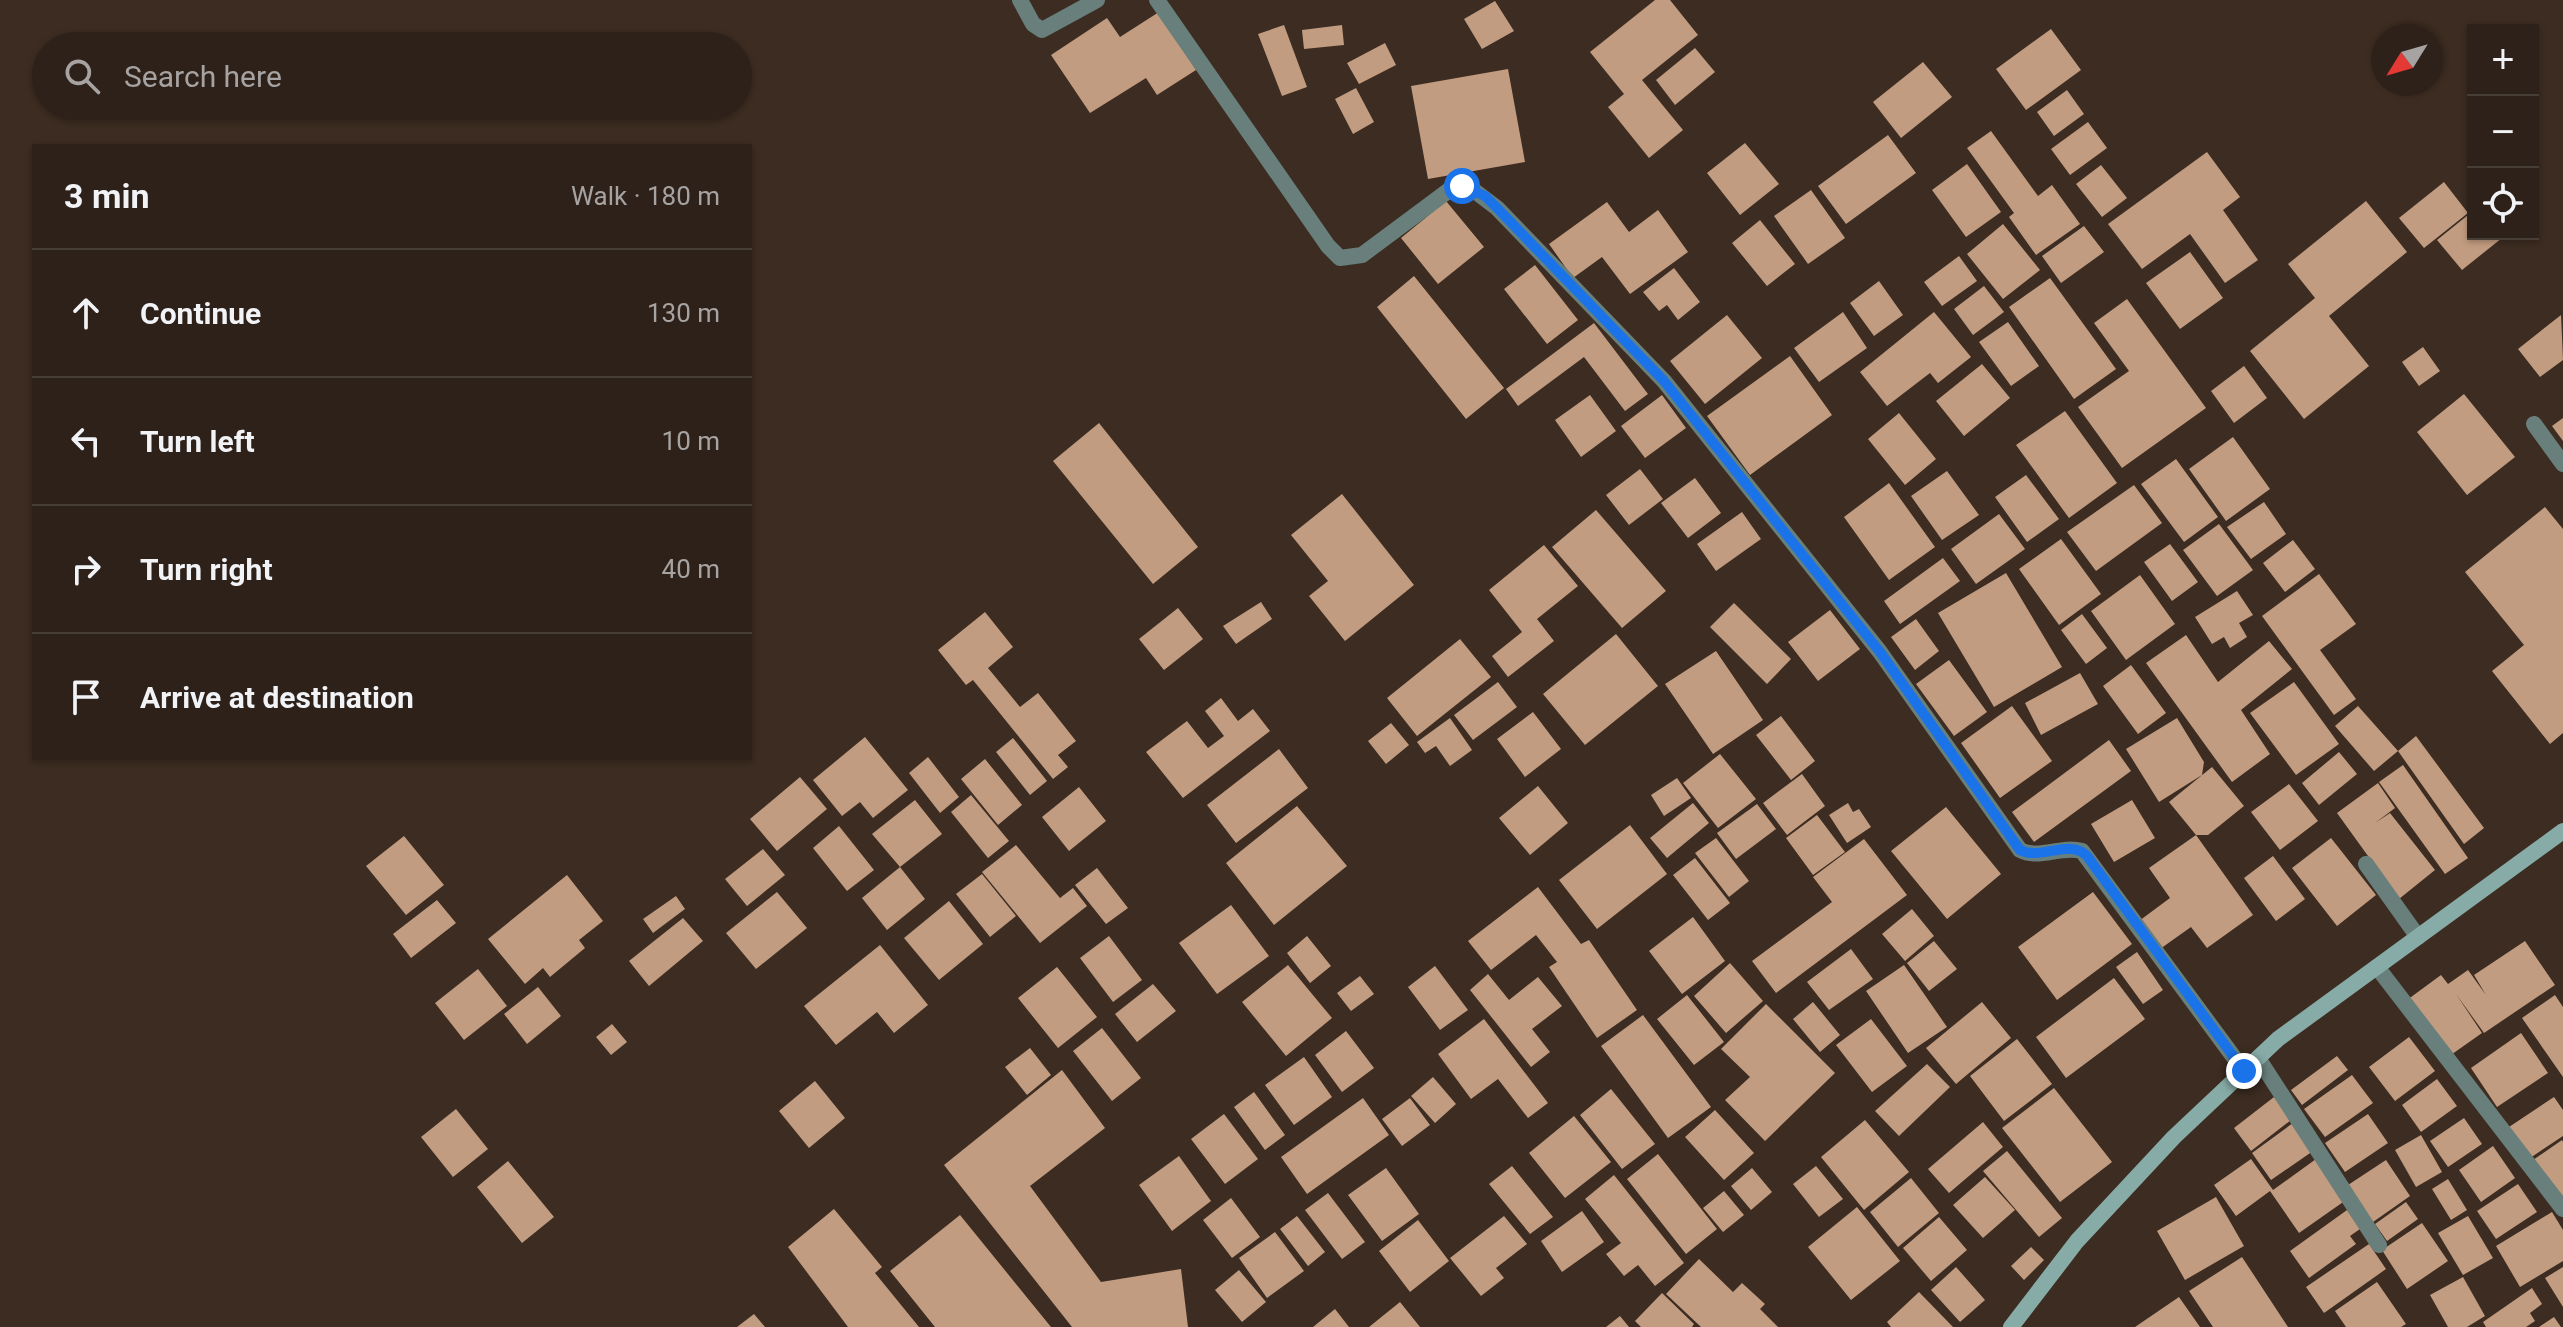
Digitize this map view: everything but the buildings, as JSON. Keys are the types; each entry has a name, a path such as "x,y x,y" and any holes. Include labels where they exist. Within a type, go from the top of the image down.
{"main road":[{"path":"2011,1327 2077,1241 2174,1137 2258,1058 2563,831"}],"street":[{"path":"1020,0 1036,27 1042,30 1097,0"},
{"path":"1157,0 1328,246 1340,258 1362,255 1452,188 1472,189 1497,208 1664,381 1880,652 2020,850 2032,854 2073,849 2082,851 2244,1071"},
{"path":"2534,424 2563,464"},
{"path":"2366,864 2418,937"},
{"path":"2377,967 2563,1209"},
{"path":"2258,1058 2379,1245"}],"route":[{"path":"1462,186 1485,196 1664,381 1880,652 2020,850 2032,854 2073,849 2087,856 2244,1071"}]}
